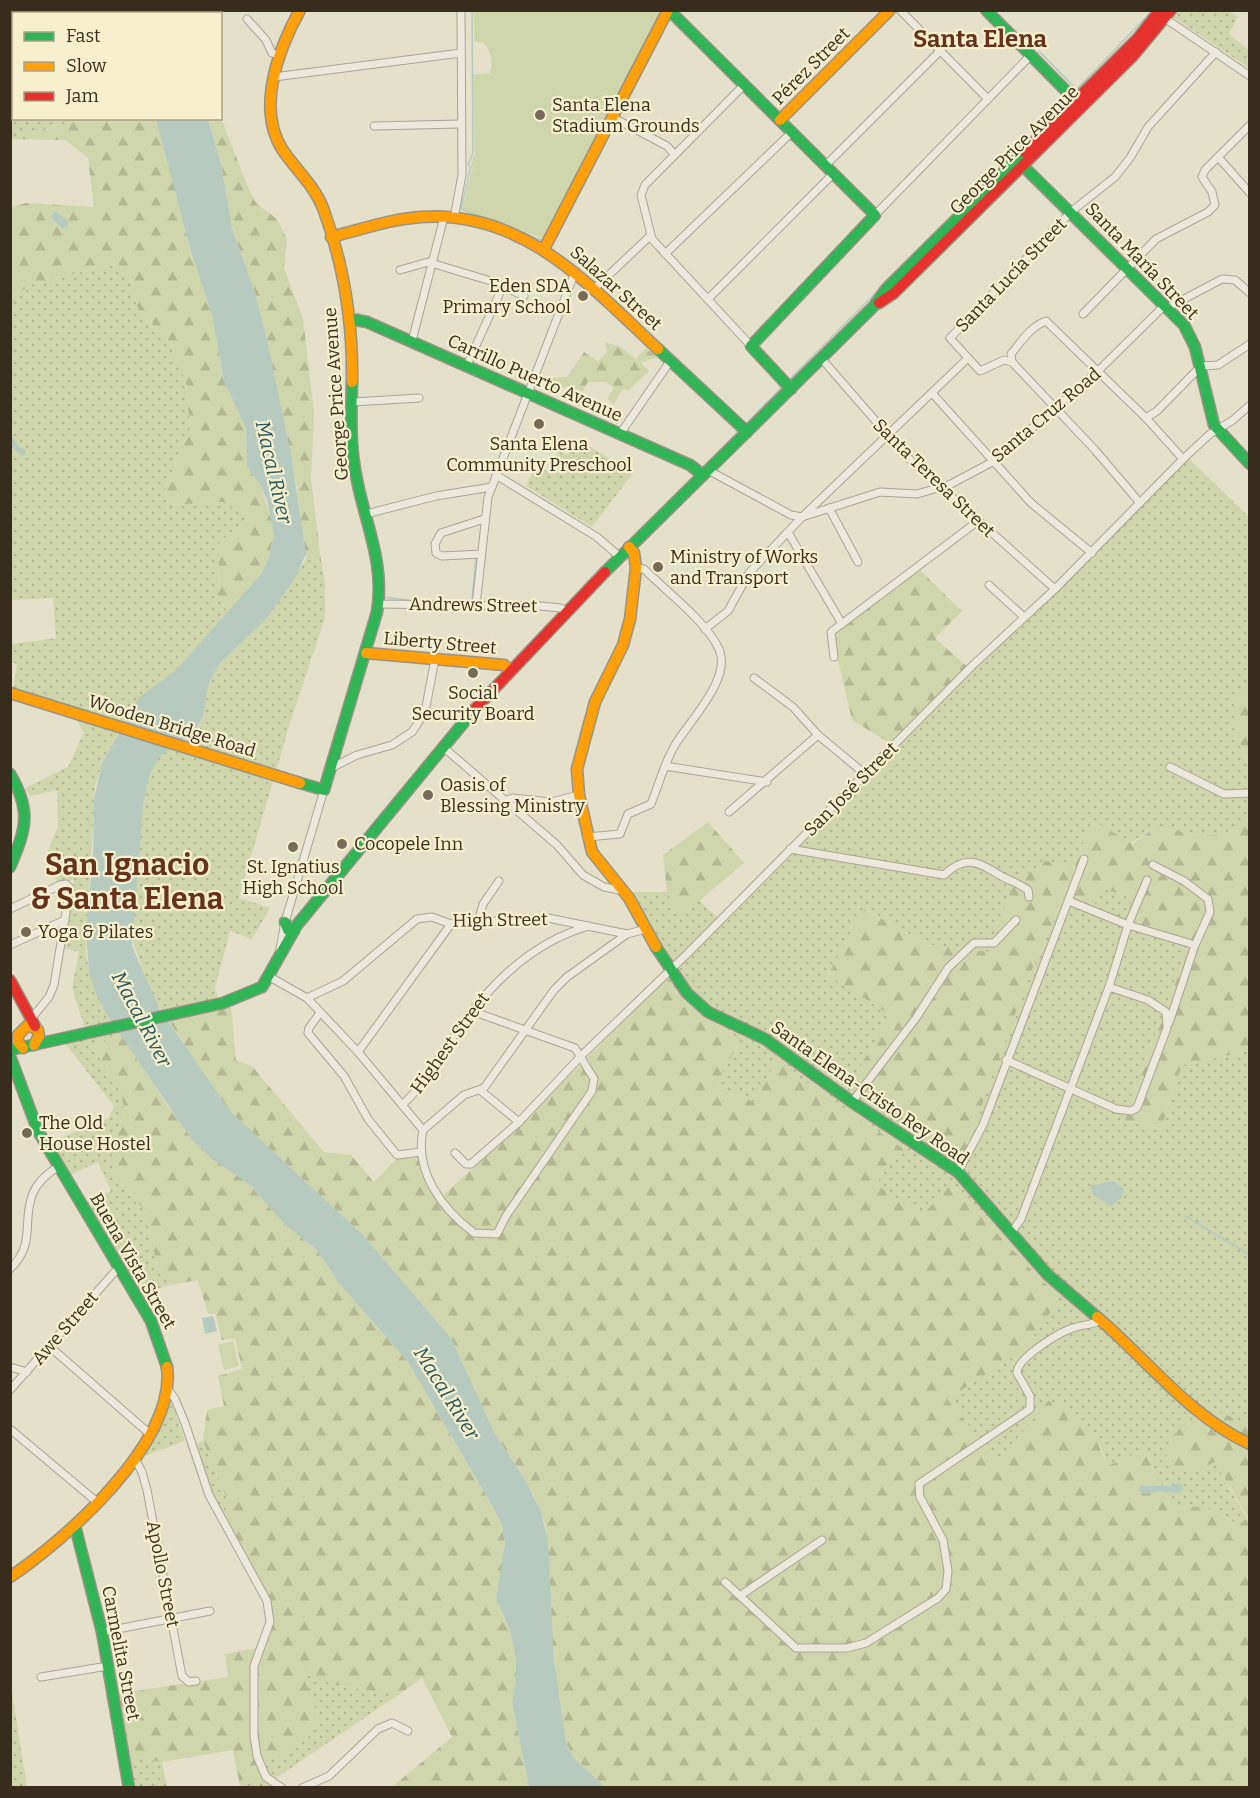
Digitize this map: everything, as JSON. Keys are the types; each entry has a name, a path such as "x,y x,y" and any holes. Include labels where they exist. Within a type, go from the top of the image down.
{"main road":[{"path":"544,249 668,10 875,215 751,346 790,388"},
{"name":"Pérez Street","path":"780,120 890,10"},
{"path":"986,10 1079,103"},
{"name":"George Price Avenue","path":"296,13 279,55 274,77 271,112 275,137 283,152 317,194 330,237 350,322 354,463 381,576 379,604 366,653 324,790"},
{"name":"George Price Avenue","path":"10,1050 64,1040 213,1005 253,993 270,977 294,931 443,747 510,670 629,547 790,388 874,306 894,293 1164,13"},
{"name":"Santa María Street","path":"1020,162 1128,267 1190,335 1201,366 1217,430"},
{"name":"Salazar Street","path":"330,237 408,219 449,218 506,232 544,249 594,289 747,432"},
{"name":"Carrillo Puerto Avenue","path":"350,322 367,322 412,341 703,475"},
{"name":"Carrillo Puerto Avenue","path":"350,322 367,327 620,434 690,465 703,475"},
{"path":"1217,430 1250,464"},
{"name":"Santa Elena-Cristo Rey Road","path":"629,547 634,554 636,568 626,636 592,710 581,747 577,769 579,795 586,837 597,858 624,891 670,971 687,993 708,1012 765,1039 852,1102 958,1172 1048,1275 1101,1320 1167,1384 1230,1435 1250,1444"},
{"name":"Liberty Street","path":"366,653 504,665 510,670"},
{"name":"Wooden Bridge Road","path":"10,693 324,790"},
{"path":"11,774 27,812 26,830 12,859"},
{"path":"285,922 288,930 294,931"},
{"path":"10,981 33,1022 39,1033 29,1046 18,1042 19,1032 33,1022"},
{"name":"Buena Vista Street","path":"10,1056 32,1118 146,1310 161,1343 166,1361 168,1389 161,1417 135,1459 75,1526 46,1554 10,1577"},
{"name":"Carmelita Street","path":"75,1526 102,1632 129,1788"}],"street":[{"path":"412,341 432,262 462,175 461,10"},
{"path":"900,10 988,99"},
{"path":"1164,13 1250,76"},
{"path":"247,19 266,39 272,53 279,55"},
{"path":"708,298 941,50"},
{"name":"Santa Lucía Street","path":"967,359 950,338 1072,211 1115,177 1131,158 1148,127 1216,52"},
{"path":"274,77 461,53"},
{"path":"875,215 1031,55"},
{"path":"744,85 641,190 650,236 751,346"},
{"path":"612,117 667,146 675,155"},
{"path":"374,126 460,124"},
{"path":"1083,314 1128,267 1165,233 1208,212 1215,205 1212,192 1202,177 1205,170 1250,124"},
{"path":"665,254 792,132"},
{"path":"1218,157 1250,193"},
{"path":"594,289 650,236"},
{"path":"400,270 432,262 503,286 524,296"},
{"path":"476,605 484,519 492,487 575,272"},
{"name":"Santa Cruz Road","path":"802,517 880,492 917,494 941,487 994,461 1098,371 1166,307 1222,279 1235,280 1250,293"},
{"path":"467,366 503,286"},
{"path":"705,629 728,610 749,573 789,534 802,517 886,434 967,359 980,371 1009,359 1036,324 1046,321 1146,418 1183,459"},
{"path":"1146,418 1157,411 1201,366 1218,365 1250,344"},
{"name":"Santa Teresa Street","path":"821,358 886,434 978,521 1055,589"},
{"path":"1009,359 1140,503"},
{"path":"620,434 671,360"},
{"path":"932,393 1031,503 1092,553"},
{"path":"353,402 419,398"},
{"name":"San José Street","path":"455,1153 466,1164 471,1164 519,1122 582,1055 670,971 1024,617 1092,553 1183,459 1250,405"},
{"path":"496,475 597,537 620,557"},
{"path":"703,475 791,515 802,517"},
{"path":"366,514 428,498 492,487"},
{"path":"829,508 858,562"},
{"path":"482,554 442,556 436,553 435,544 441,533 484,519"},
{"path":"834,657 831,632 978,521"},
{"path":"789,534 842,624"},
{"path":"586,837 620,834 628,814 651,804 665,766 719,677 721,654 705,629 644,569 636,568"},
{"path":"989,585 1024,617"},
{"name":"Andrews Street","path":"379,604 540,606 563,608 566,611"},
{"path":"331,768 357,755 392,745 412,732 425,712 435,659"},
{"path":"754,678 794,707 818,735 865,774"},
{"path":"729,812 767,782 818,735"},
{"path":"443,747 503,801 557,845 591,880 614,891 624,891"},
{"path":"665,766 767,782"},
{"path":"1170,767 1224,794 1250,793"},
{"name":"George Price Avenue","path":"277,962 285,922 324,790"},
{"path":"503,801 513,798 551,802 579,795"},
{"path":"790,849 944,875 954,865 974,862 1028,890 1029,897"},
{"path":"958,1172 983,1125 1084,859"},
{"path":"1006,1060 1116,1109 1131,1112 1137,1108 1195,945 1210,912 1208,899 1184,881 1153,865"},
{"path":"1011,1233 1021,1219 1109,987 1128,925 1147,880"},
{"path":"478,922 483,904 499,881"},
{"path":"10,909 60,885 69,885 70,895 52,992 33,1022"},
{"path":"1069,901 1128,925 1195,945"},
{"name":"High Street","path":"307,998 343,981 417,919 432,917 451,924 548,918 627,934 646,929"},
{"path":"10,945 65,920"},
{"path":"852,1102 916,1018 948,968 974,943 994,943 1016,920"},
{"path":"358,1052 451,924"},
{"name":"Highest Street","path":"402,1105 426,1080 472,1011 496,982 553,939 588,926"},
{"path":"472,1011 523,1031 575,1048 582,1055 594,1079 592,1091 506,1216 497,1234 474,1233 453,1213 432,1186 423,1166 421,1152 423,1130 464,1095 480,1090 523,1031 561,982 627,934"},
{"path":"270,977 307,998 358,1052 423,1130"},
{"path":"1109,987 1148,1000 1166,1012 1167,1028"},
{"path":"320,1013 308,1033 344,1076 373,1125 397,1155 421,1152"},
{"path":"480,1090 519,1122"},
{"path":"10,1269 26,1249 33,1193 43,1179 59,1166"},
{"name":"Awe Street","path":"10,1390 119,1267"},
{"path":"725,1581 787,1642 801,1649 860,1646 938,1598 947,1584 945,1546 940,1529 920,1497 919,1484 1030,1409 1030,1396 1017,1373 1022,1360 1070,1329 1101,1320"},
{"path":"49,1346 151,1436"},
{"path":"10,1367 27,1372"},
{"path":"168,1389 185,1423 209,1495 267,1601 270,1622 254,1666 254,1735 257,1756 266,1778 282,1788"},
{"path":"10,1429 97,1502"},
{"name":"Apollo Street","path":"135,1459 142,1472 147,1490 182,1676 189,1682 196,1681"},
{"path":"741,1595 822,1540"},
{"path":"102,1632 210,1611"},
{"path":"41,1677 108,1666"},
{"path":"302,1788 329,1776 378,1730 392,1723 408,1731"}],"green space":[{"path":"85,10 86,12 12,12 11,44 11,11"},
{"path":"140,11 187,12 141,12"},
{"name":"Santa Elena Stadium Grounds","path":"474,11 661,11 542,238 462,210 475,155 473,75 490,73 491,65 489,50 484,43 474,41"},
{"path":"1177,11 1228,11 1238,16 1229,34 1249,50 1249,68 1173,17"},
{"path":"10,79 12,79 12,120 77,120 11,139"},
{"path":"77,120 156,120 190,248 212,315 224,381 246,428 247,467 261,486 274,535 268,560 261,574 228,614 218,594 219,543 250,517 223,502 167,505 165,488 190,430 186,381 167,338 139,312 132,286 118,263 33,284 11,297 11,207 26,203 94,207 88,158 65,140 11,139"},
{"path":"208,120 222,120 256,203 277,219 287,239 284,268 303,319 314,412 311,479 321,560 306,559 297,488 266,335 254,290 232,228 221,164"},
{"path":"118,263 132,286 139,312 167,338 186,381 190,430 165,488 167,505 223,502 250,517 219,543 218,594 228,614 177,669 134,705 102,763 95,787 86,952 90,974 98,995 121,1034 91,1047 122,1094 124,1115 112,1144 112,1174 145,1210 157,1266 171,1285 139,1294 86,1203 111,1191 98,1162 70,1175 51,1142 109,1118 114,1106 65,1043 86,1031 72,988 79,952 63,948 74,880 57,882 45,860 58,826 57,790 30,796 25,788 68,767 84,732 75,718 12,699 17,664 11,662 11,644 56,638 53,598 11,600 11,297 33,284"},
{"path":"605,342 621,347 638,361 636,358 646,348 657,357 641,363 649,371 628,391 623,389 614,404 607,399 614,388 606,382 588,382 582,392 572,386 552,390 548,378 567,377 584,352 598,361 607,352"},
{"path":"577,439 633,473 592,527 526,486 535,465 550,472 559,451 567,455"},
{"path":"1188,458 1249,517 1249,689 1234,701 1244,754 1249,766 1249,817 1240,826 1229,832 1218,834 1194,834 1157,827 1106,854 1013,884 991,952 928,945 865,909 828,975 1027,981 1063,899 1101,888 1132,898 1189,946 1123,1120 1161,1129 1182,1065 1249,1051 1249,1426 1221,1413 1218,1435 1204,1424 1171,1438 1166,1460 1199,1470 1215,1462 1249,1522 1234,1522 1203,1506 1171,1508 1146,1449 1107,1466 1101,1446 998,1461 947,1399 1037,1341 1032,1333 1062,1299 1032,1271 952,1184 922,1215 874,1184 904,1149 776,1062 754,1102 715,1086 740,1041 688,1005 665,980 674,970 631,892 667,892 678,914 699,901 722,921"},
{"path":"306,559 321,560 325,583 325,618 290,723 239,898 270,908 252,939 230,931 215,988 219,1000 214,1008 231,1006 170,1023 153,998 131,937 143,805 148,776 160,756 193,733 203,716 209,683 220,663 267,617"},
{"path":"919,569 962,611 935,638 973,672 896,747 852,720 832,634"},
{"path":"1249,689 1249,766 1235,728 1234,700"},
{"path":"1249,817 1249,1051 1182,1065 1161,1129 1123,1120 1189,946 1127,921 1132,898 1101,888 1093,908 1063,899 1027,981 960,1165 848,1087 890,1015 828,975 864,909 928,945 990,952 1013,884 1046,861 1073,867 1093,820 1132,844 1157,827 1194,834 1218,834 1229,832 1240,826"},
{"path":"708,822 744,863 699,901 678,915 667,892 663,855"},
{"path":"665,980 688,1005 740,1041 715,1086 754,1102 776,1062 904,1149 875,1184 922,1215 952,1184 1032,1271 1062,1299 1033,1333 1038,1341 947,1399 998,1461 1048,1401 1069,1411 1086,1426 1098,1444 1107,1466 1146,1449 1171,1508 1203,1506 1234,1522 1249,1522 1249,1787 605,1787 574,1758 566,1743 554,1660 546,1527 534,1495 494,1432 451,1338 364,1236 240,1122 216,1095 170,1023 231,1006 236,1060 252,1066 324,1152 351,1155 374,1182 397,1159 419,1156 426,1177 440,1198 522,1123"},
{"path":"121,1034 176,1118 249,1184 285,1225 317,1250 338,1282 408,1362 494,1509 502,1526 505,1544 498,1605 510,1630 516,1660 516,1680 512,1703 529,1787 392,1787 452,1737 422,1678 401,1693 376,1691 337,1685 314,1676 303,1668 318,1718 308,1738 292,1751 270,1759 255,1780 239,1782 233,1750 162,1762 128,1756 115,1694 228,1677 225,1654 256,1648 269,1628 265,1601 227,1530 226,1496 203,1441 207,1410 224,1406 218,1376 242,1369 235,1338 222,1340 215,1313 208,1314 198,1280 171,1285 157,1266 145,1210 112,1174 112,1144 124,1115 122,1094 91,1047"},
{"path":"233,1341 239,1366 224,1370 218,1345"},
{"path":"168,1389 185,1441 133,1460"},
{"path":"1221,1412 1249,1426 1249,1519 1215,1462 1199,1470 1179,1470 1166,1460 1171,1438 1188,1421 1204,1424 1217,1434"},
{"path":"203,1441 226,1496 227,1530 207,1501 188,1447"},
{"path":"302,1667 341,1687 401,1693 276,1778 284,1787 240,1787 239,1782 255,1780 270,1759 292,1751 318,1718"},
{"path":"11,1687 12,1692 27,1787 11,1787"},
{"path":"115,1694 128,1756 162,1762 167,1787 126,1787 106,1696"}],"water":[{"path":"85,11 141,12 86,12"},
{"name":"Macal River","path":"156,120 208,120 221,164 232,228 254,290 266,335 291,454 306,554 295,578 267,618 220,663 209,683 203,716 193,733 160,756 149,776 143,805 132,946 160,1010 231,1112 364,1236 451,1338 494,1432 527,1483 541,1512 548,1540 554,1660 566,1743 574,1758 605,1787 529,1787 512,1702 516,1680 516,1660 510,1630 496,1599 505,1544 502,1526 494,1509 408,1362 338,1282 317,1250 285,1225 249,1184 212,1159 192,1140 111,1021 97,996 89,973 86,930 93,855 94,799 102,763 139,698 177,669 261,574 268,560 274,535 267,500 261,486 247,467 246,428 224,381 212,315 190,248"},
{"path":"55,211 68,221 68,227 61,228 51,217"},
{"path":"10,433 18,446 26,451 24,456 11,447"},
{"path":"1113,1181 1124,1189 1121,1198 1111,1206 1094,1196 1090,1186"},
{"path":"213,1316 217,1331 205,1334 202,1318"},
{"path":"1180,1483 1184,1489 1177,1493 1160,1491 1145,1494 1138,1490 1141,1486 1171,1486"}],"waterway":[{"path":"472,10 473,153 468,165 471,167 461,209 496,222"},
{"path":"1074,92 1153,10"},
{"path":"1037,54 1040,52 1076,89"},
{"path":"994,97 1030,62"},
{"path":"1035,133 1067,100"},
{"path":"789,380 1025,143"},
{"path":"520,232 541,240"},
{"path":"357,313 365,316"},
{"path":"357,377 357,397"},
{"path":"746,424 782,387"},
{"path":"701,469 738,432"},
{"path":"383,597 415,601 472,600 476,556"},
{"path":"1185,1216 1250,1255"}],"traffic: fast":[{"path":"669,10 875,215 751,346 791,389"},
{"path":"986,10 1079,104"},
{"path":"605,572 874,306 886,289 1024,152"},
{"path":"1017,160 1184,325 1195,347 1214,425 1250,464"},
{"path":"350,319 367,322 690,465 703,475"},
{"path":"658,349 747,432"},
{"path":"300,783 324,790 377,612 379,594 377,561 353,456 352,382"},
{"path":"10,1050 223,1003 262,987 297,925 474,710"},
{"path":"10,774 22,799 24,810 23,831 10,867"},
{"path":"285,922 288,930 294,931"},
{"path":"656,947 687,993 708,1012 765,1039 852,1102 958,1172 1048,1275 1097,1317"},
{"path":"10,1056 38,1131 151,1321 167,1367"},
{"path":"75,1526 102,1632 129,1788"}],"traffic: slow":[{"path":"300,10 285,42 273,78 271,115 274,133 282,149 315,192 323,208 337,251 349,316 352,382"},
{"path":"544,249 668,10"},
{"path":"780,120 890,10"},
{"path":"331,237 387,222 421,217 458,218 492,226 523,239 552,256 580,277 658,349"},
{"path":"629,547 634,553 636,568 630,619 623,645 595,702 577,769 579,795 592,852 629,898 656,947"},
{"path":"366,653 504,665 510,670"},
{"path":"10,693 300,783"},
{"path":"23,1048 18,1042 18,1035 28,1025 38,1030 39,1036 34,1045"},
{"path":"1097,1317 1188,1403 1228,1433 1250,1444"},
{"path":"10,1577 60,1539 87,1514 136,1456 155,1426 165,1396 167,1367"}],"traffic: jam":[{"path":"1024,152 1138,38 1160,10"},
{"path":"879,303 894,293 1132,57 1171,10"},
{"path":"474,710 605,572"},
{"path":"10,980 35,1026"}],"place":[{"name":"Santa Elena Stadium Grounds","path":"540,115"},
{"name":"Eden SDA Primary School","path":"583,296"},
{"name":"Santa Elena Community Preschool","path":"539,424"},
{"name":"Ministry of Works and Transport","path":"658,567"},
{"name":"Social Security Board","path":"473,673"},
{"name":"Oasis of Blessing Ministry","path":"428,795"},
{"name":"Cocopele Inn","path":"342,844"},
{"name":"St. Ignatius High School","path":"293,847"},
{"name":"Yoga & Pilates","path":"26,932"},
{"name":"The Old House Hostel","path":"27,1133"}],"district":[{"name":"Santa Elena","path":"980,39"},
{"name":"San Ignacio & Santa Elena","path":"127,882"}]}
